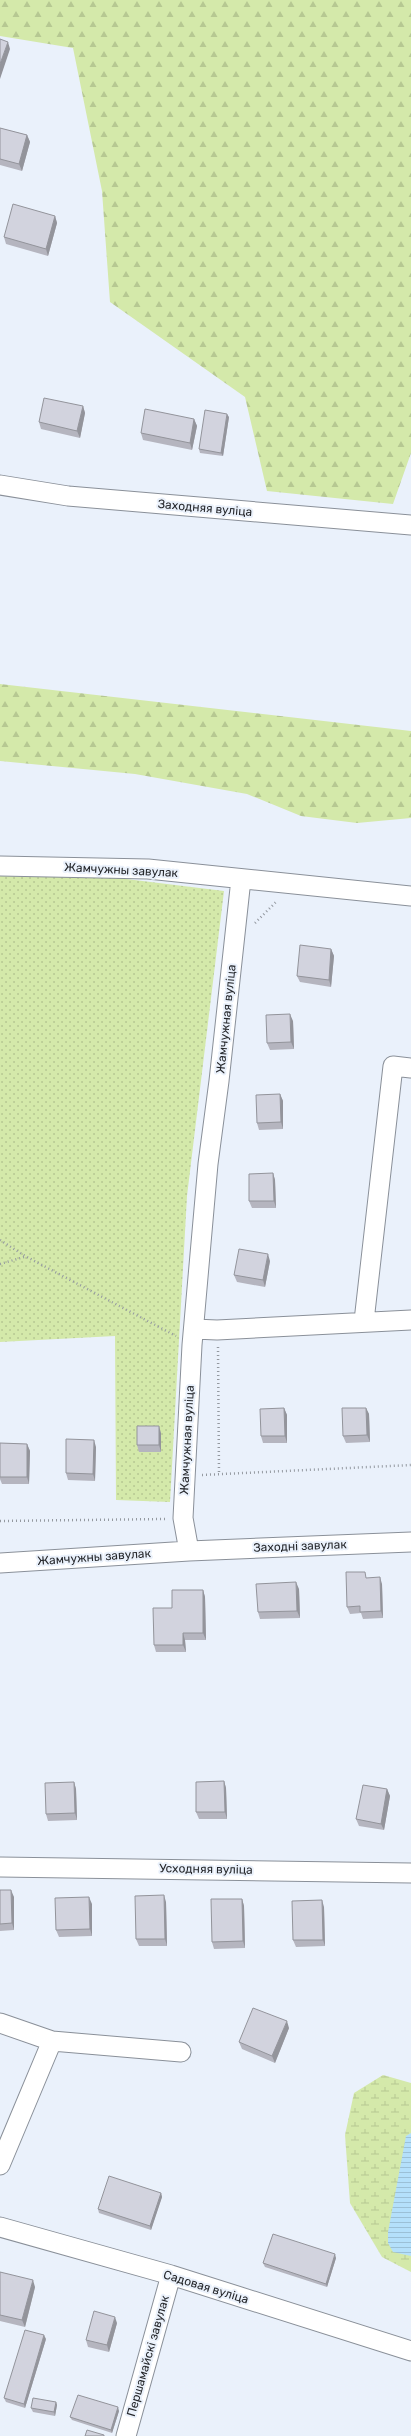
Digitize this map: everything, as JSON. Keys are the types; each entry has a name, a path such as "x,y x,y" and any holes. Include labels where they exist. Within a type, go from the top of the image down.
{"street":[{"name":"Заходняя вуліца","path":"0,484 68,496 411,525"},
{"name":"Жамчужны завулак","path":"0,866 148,869 241,879"},
{"path":"241,879 411,896"},
{"name":"Жамчужная вуліца","path":"189,1551 183,1518 193,1337 208,1164 220,1081 241,879"},
{"path":"364,1321 393,1066 411,1068"},
{"path":"193,1337 217,1330 364,1321 411,1320"},
{"name":"Заходні завулак","path":"189,1551 411,1542"},
{"name":"Жамчужны завулак","path":"0,1563 189,1551"},
{"name":"Усходняя вуліца","path":"0,1867 411,1873"},
{"path":"0,2023 52,2041 181,2052"},
{"path":"0,2165 52,2041"},
{"name":"Садовая вуліца","path":"0,2227 171,2276 411,2351"},
{"name":"Першамайскі завулак","path":"126,2436 171,2276"}],"path":[{"path":"253,931 254,923 277,901 285,902"},
{"path":"0,1240 25,1256 193,1337"},
{"path":"0,1264 25,1256"},
{"path":"217,1330 219,1474"},
{"path":"186,1475 411,1465"},
{"path":"0,1521 183,1518"}],"green space":[{"path":"0,0 411,0 411,453 393,504 267,491 245,397 110,302 102,191 73,48 0,36"},
{"path":"0,684 411,731 411,818 357,823 301,816 247,794 135,774 0,761"},
{"path":"0,876 118,878 224,891 187,1196 170,1502 116,1500 115,1336 0,1342"},
{"path":"383,2075 411,2083 411,2272 382,2257 350,2203 345,2135 354,2093"}],"water":[{"path":"411,2133 411,2256 393,2252 388,2243 388,2232 406,2136"}],"building":[{"path":"0,39 8,42 0,64"},
{"path":"0,128 27,135 19,164 0,159"},
{"path":"13,204 55,216 46,249 4,237"},
{"path":"44,398 83,406 77,431 39,422"},
{"path":"145,409 194,419 190,443 141,433"},
{"path":"205,410 227,414 221,453 199,449"},
{"path":"300,945 331,949 329,980 297,976"},
{"path":"290,1014 291,1042 267,1043 266,1015"},
{"path":"280,1094 281,1122 257,1123 256,1095"},
{"path":"273,1173 274,1201 249,1201 249,1174"},
{"path":"239,1249 268,1254 263,1280 234,1275"},
{"path":"284,1408 285,1436 261,1436 260,1409"},
{"path":"342,1408 366,1408 367,1435 343,1436"},
{"path":"137,1426 159,1426 159,1445 137,1445"},
{"path":"66,1439 94,1440 93,1474 66,1473"},
{"path":"0,1443 27,1444 27,1477 0,1477"},
{"path":"346,1572 365,1572 366,1578 380,1577 381,1611 360,1612 360,1606 347,1607"},
{"path":"296,1582 297,1611 258,1612 256,1584"},
{"path":"172,1590 203,1590 203,1633 183,1633 183,1645 154,1645 153,1608 172,1608"},
{"path":"224,1781 225,1812 196,1812 196,1782"},
{"path":"74,1782 75,1813 46,1814 45,1783"},
{"path":"363,1785 387,1789 381,1824 356,1819"},
{"path":"0,1890 11,1890 12,1923 0,1924"},
{"path":"164,1895 165,1939 136,1939 135,1896"},
{"path":"89,1897 90,1929 56,1930 55,1898"},
{"path":"211,1899 242,1899 243,1941 212,1942"},
{"path":"322,1900 323,1940 293,1940 292,1901"},
{"path":"253,2008 287,2021 272,2056 239,2042"},
{"path":"109,2176 161,2193 150,2226 98,2209"},
{"path":"273,2234 335,2254 326,2284 263,2263"},
{"path":"0,2272 33,2280 22,2320 0,2315"},
{"path":"94,2311 115,2317 107,2345 86,2340"},
{"path":"25,2330 44,2335 24,2404 4,2398"},
{"path":"78,2395 118,2407 111,2430 70,2417"},
{"path":"33,2398 56,2402 54,2412 31,2408"},
{"path":"87,2430 104,2435 104,2436 85,2436"}]}
